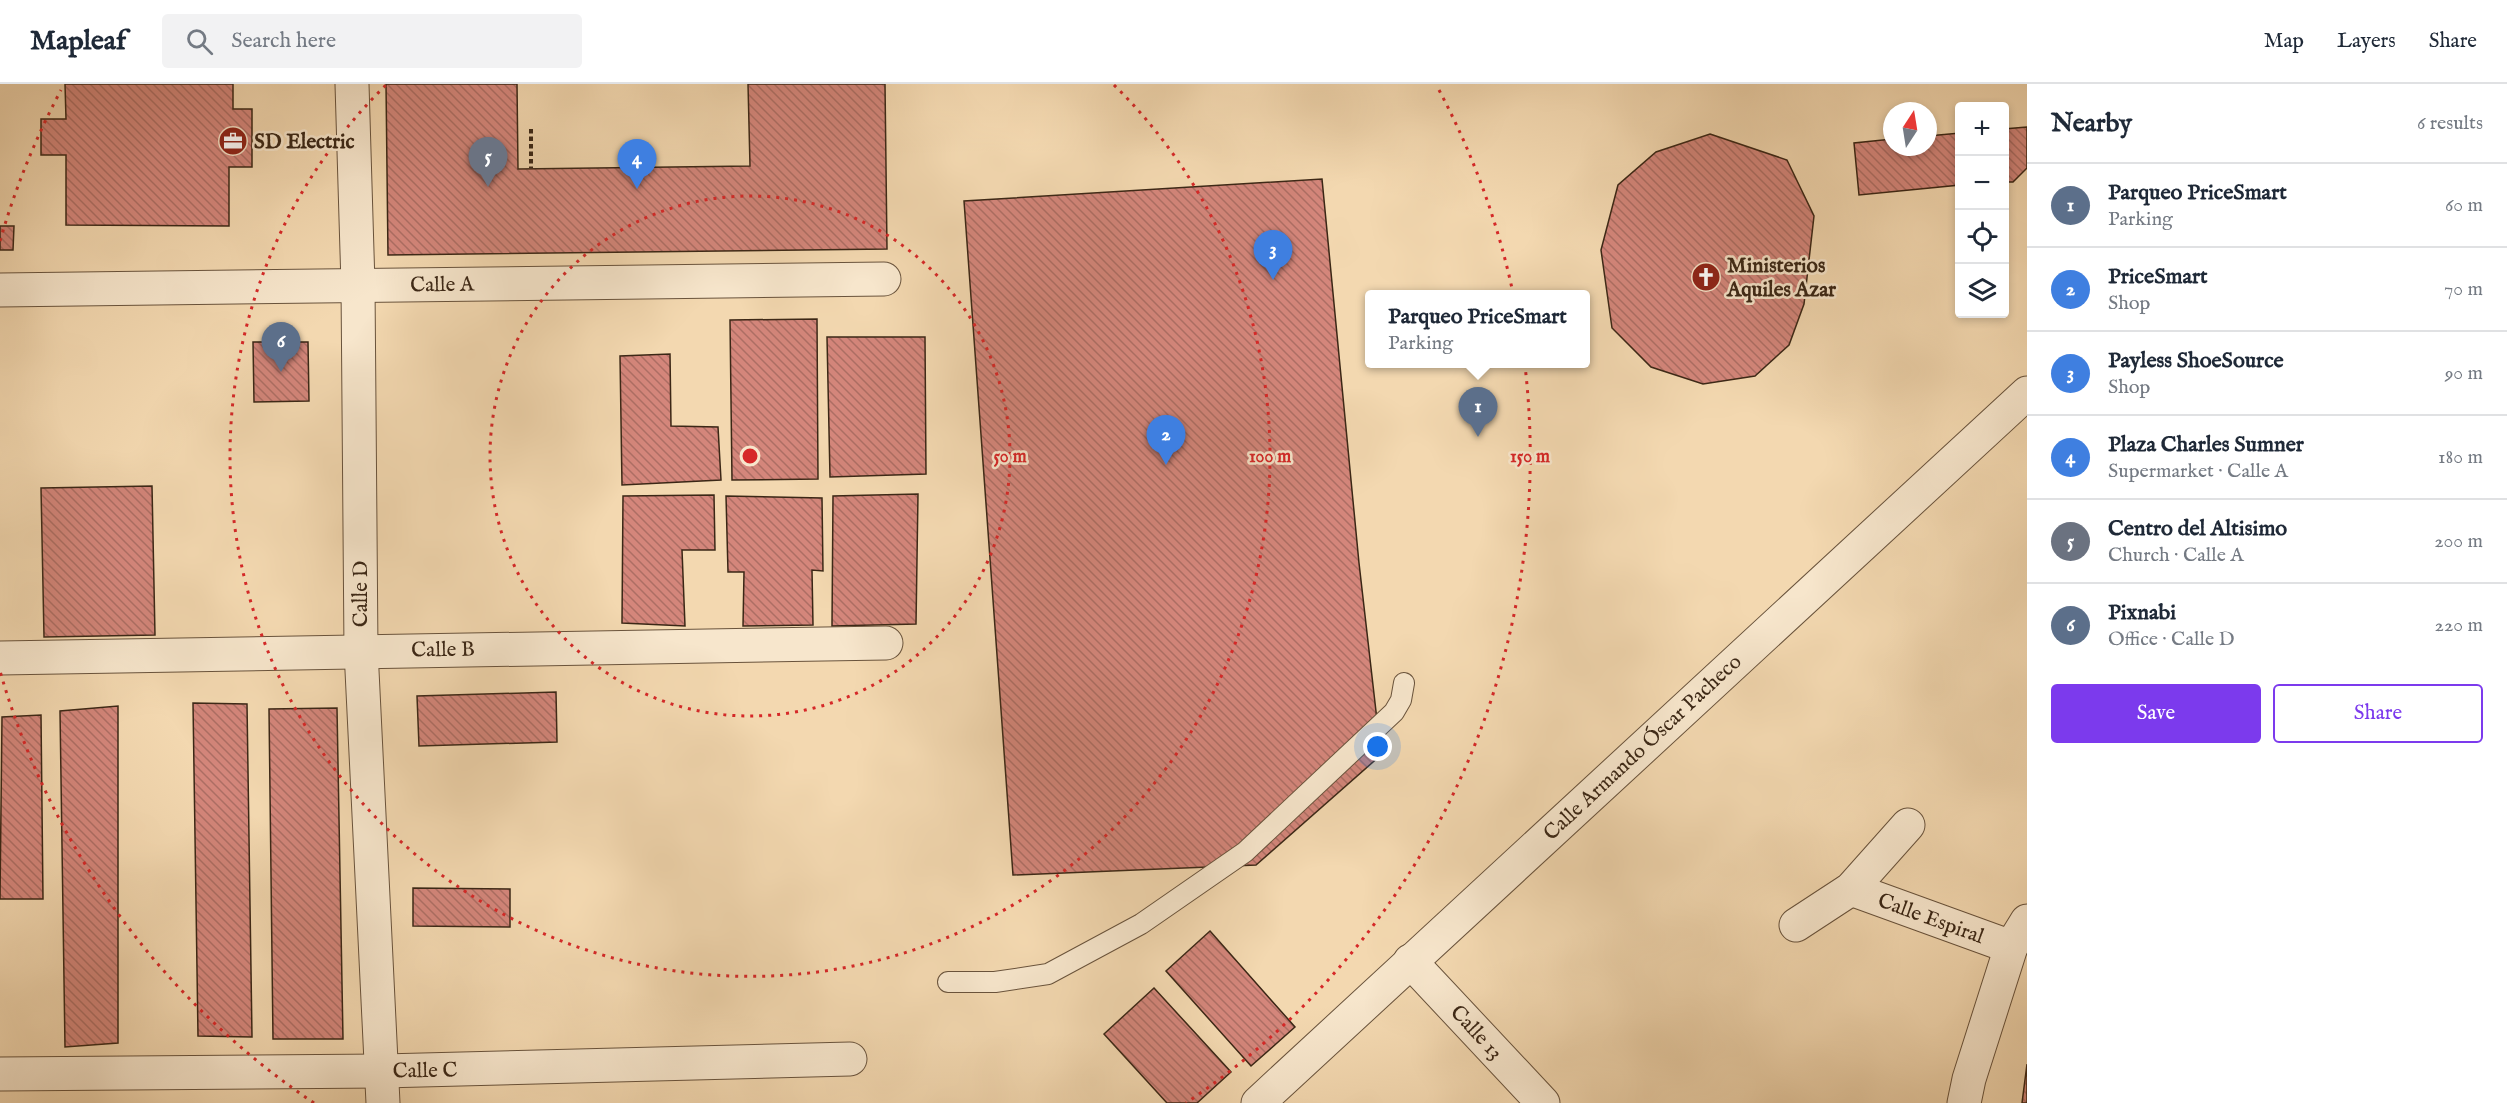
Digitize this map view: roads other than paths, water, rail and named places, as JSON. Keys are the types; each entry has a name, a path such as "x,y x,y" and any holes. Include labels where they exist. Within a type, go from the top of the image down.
{"street":[{"name":"Calle D","path":"352,84 358,285 361,650 383,1103"},
{"name":"Calle A","path":"0,290 884,279"},
{"name":"Calle Armando Óscar Pacheco","path":"1258,1103 2027,393"},
{"name":"Calle B","path":"0,658 361,650 886,643"},
{"name":"Calle Espiral","path":"1796,925 1851,890 1908,825"},
{"name":"Calle Espiral","path":"1851,890 2019,934 1969,1079 1964,1103"},
{"name":"Calle 13","path":"1410,961 1543,1103"},
{"name":"Calle C","path":"0,1074 383,1071 850,1059"}],"lane":[{"path":"948,982 995,982 1048,974 1141,924 1245,852 1394,712 1401,700 1404,683"}],"place":[{"name":"SD Electric","path":"233,141"},
{"name":"Centro del Altisimo","path":"488,187"},
{"name":"Plaza Charles Sumner","path":"637,189"},
{"name":"Ministerios Aquiles Azar","path":"1706,277"},
{"name":"Payless ShoeSource","path":"1273,280"},
{"name":"Pixnabi","path":"281,372"},
{"name":"Parqueo PriceSmart","path":"1478,437"},
{"name":"PriceSmart","path":"1166,465"}]}
